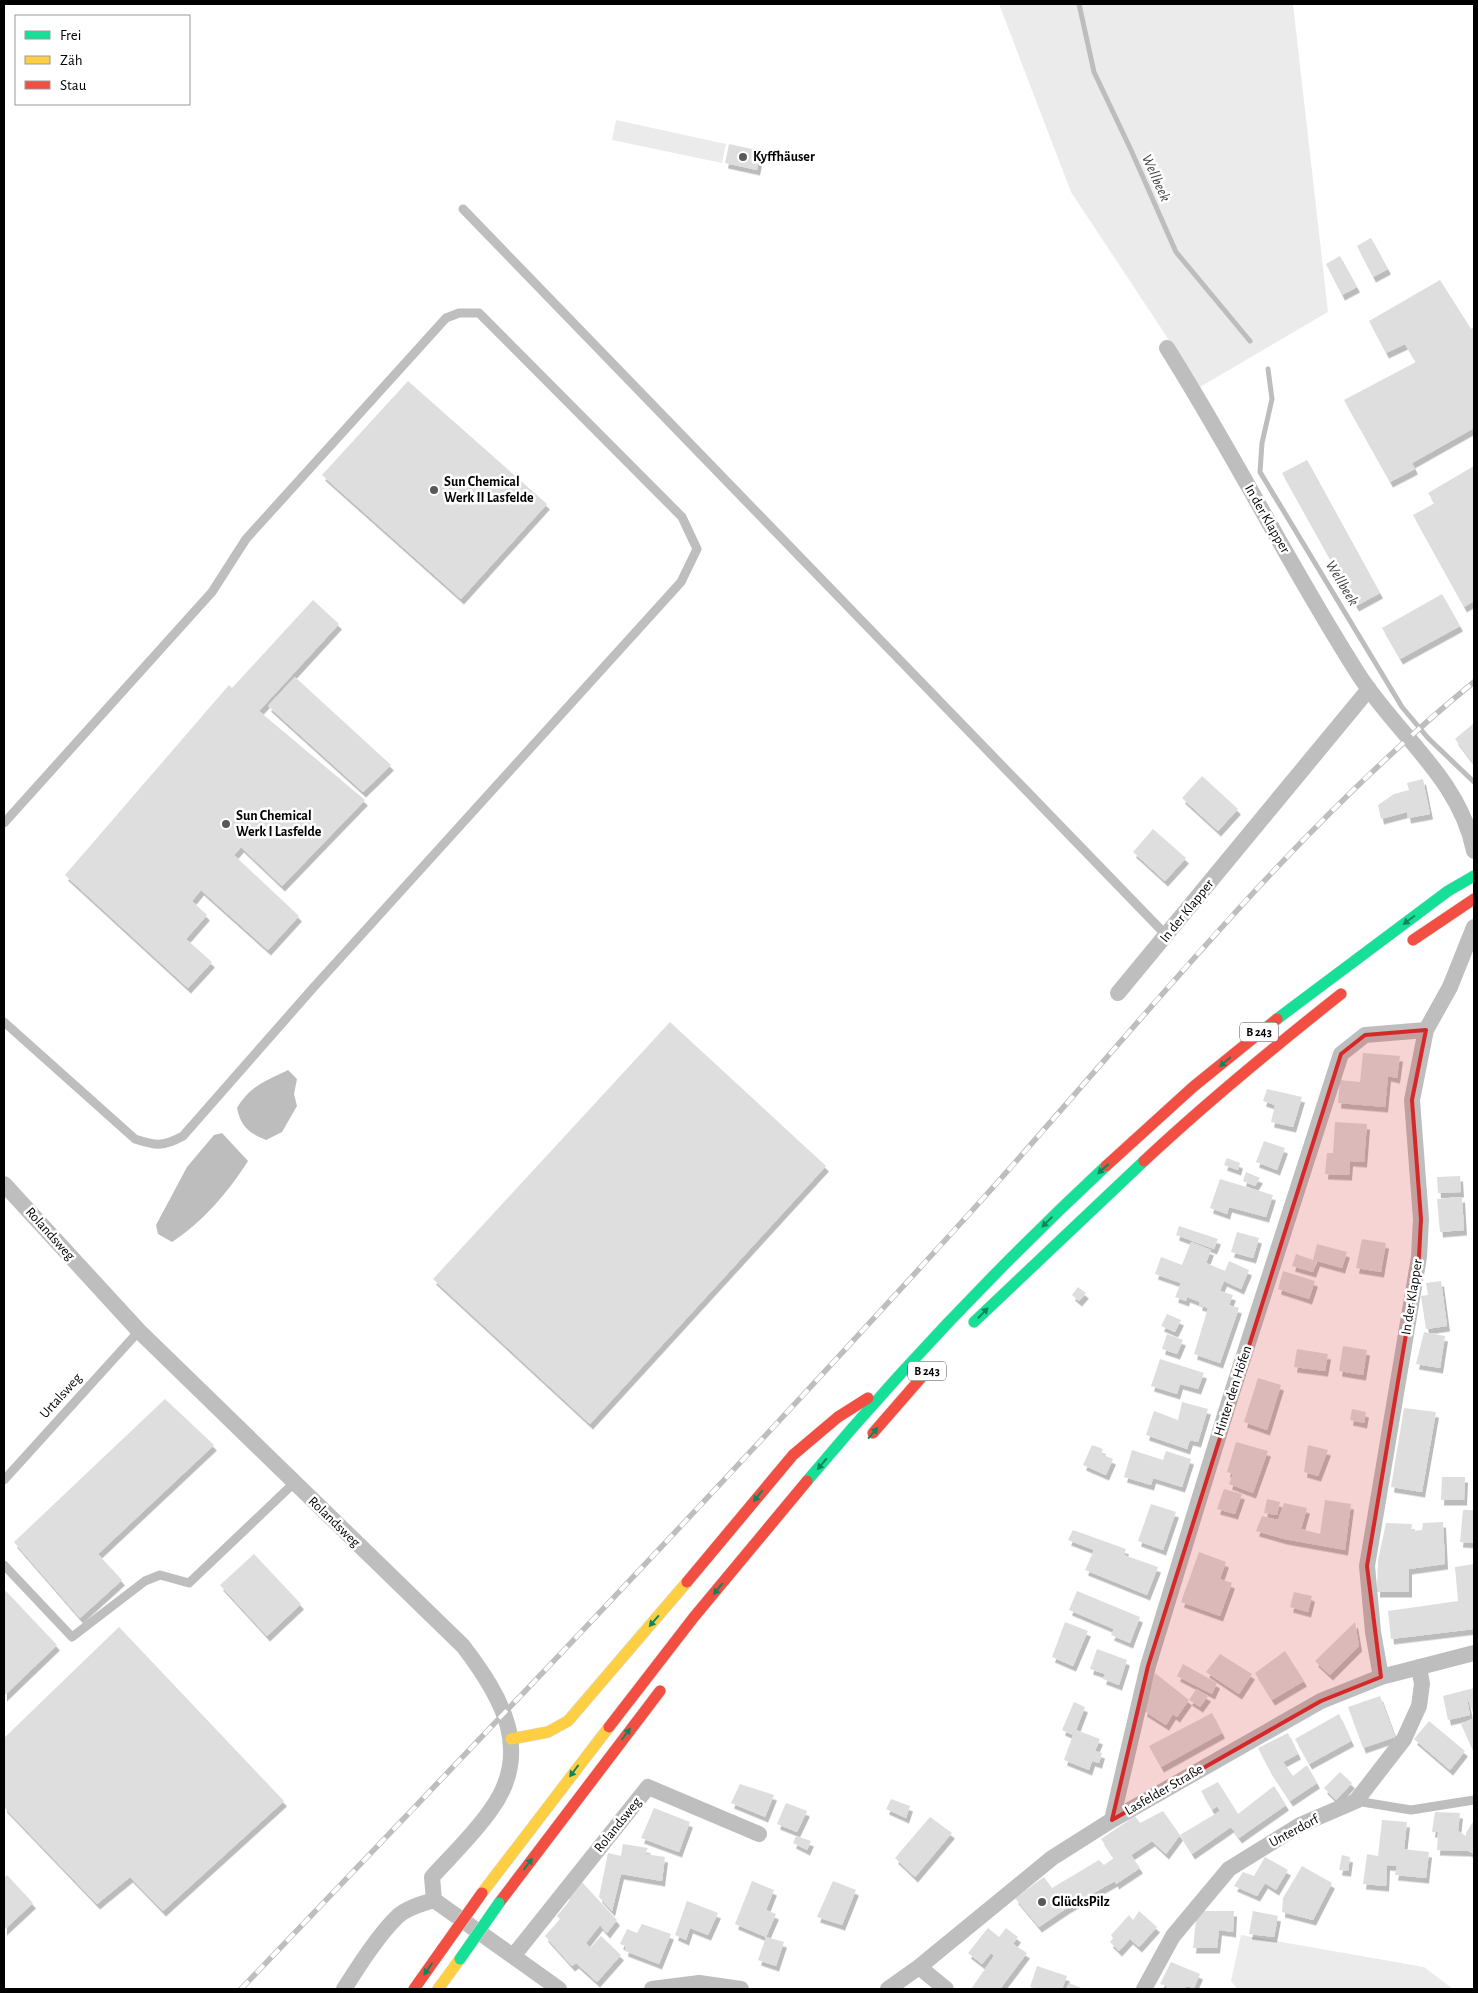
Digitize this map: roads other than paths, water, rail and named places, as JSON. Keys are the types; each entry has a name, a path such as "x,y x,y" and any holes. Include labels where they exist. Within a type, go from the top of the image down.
{"highway":[{"name":"B 243","path":"414,1989 482,1892 619,1712 753,1546 888,1386 1006,1263 1082,1188 1166,1112 1260,1032 1448,891 1474,876"},
{"path":"1402,948 1440,920 1474,899"},
{"name":"B 243","path":"965,1331 992,1303 1181,1126 1273,1048 1348,988"},
{"name":"B 243","path":"864,1444 939,1359"},
{"path":"511,1739 538,1736 556,1730 568,1721 670,1603 792,1455 838,1417 888,1386"},
{"path":"438,1989 499,1903 669,1679"}],"street":[{"name":"In der Klapper","path":"1167,348 1198,397 1318,607 1369,689 1429,762 1464,813 1474,851"},
{"name":"In der Klapper","path":"1118,993 1369,689"},
{"name":"In der Klapper","path":"1381,1676 1373,1632 1367,1566 1419,1257 1421,1218 1412,1100 1426,1030 1450,987 1474,927"},
{"name":"Hinter den Höfen","path":"1112,1820 1151,1657 1228,1405 1341,1054 1365,1035 1426,1030"},
{"name":"Rolandsweg","path":"4,1184 139,1331 463,1646 488,1680 505,1713 511,1739 511,1761 504,1786 490,1811 432,1877 434,1900"},
{"name":"Lasfelder Straße","path":"888,1989 919,1967 1052,1858 1112,1820 1321,1701 1381,1676 1474,1653"},
{"name":"Unterdorf","path":"1144,1989 1173,1936 1229,1869 1300,1825 1356,1801 1404,1739 1419,1706 1422,1684 1420,1667"},
{"name":"Rolandsweg","path":"514,1955 648,1788 758,1834"},
{"path":"344,1989 359,1965 399,1916 413,1907 434,1900 514,1955 559,1989"},
{"path":"919,1967 946,1989"},
{"path":"652,1989 699,1983 741,1989"}],"lane":[{"path":"463,209 1167,936"},
{"path":"4,822 212,592 246,539 446,318 459,313 479,313 682,516 697,549 680,582 313,988 183,1136 171,1143 155,1146 135,1139 4,1022"},
{"name":"Urtalsweg","path":"4,1480 139,1331"},
{"path":"4,1565 72,1637 145,1581 160,1575 189,1583 294,1482"},
{"path":"1356,1801 1411,1810 1474,1800"}],"waterway":[{"name":"Wellbeek","path":"1079,4 1094,72 1176,252 1250,341"},
{"name":"Wellbeek","path":"1268,369 1272,399 1262,443 1260,472 1402,707 1428,738 1474,782"}],"railway":[{"path":"241,1989 602,1610 871,1322 1270,875 1335,808 1403,743 1474,682"}],"place":[{"name":"Kyffhäuser","path":"743,157"},
{"name":"Sun Chemical Werk II Lasfelde","path":"434,490"},
{"name":"Sun Chemical Werk I Lasfelde","path":"226,824"},
{"name":"GlücksPilz","path":"1042,1902"}]}
